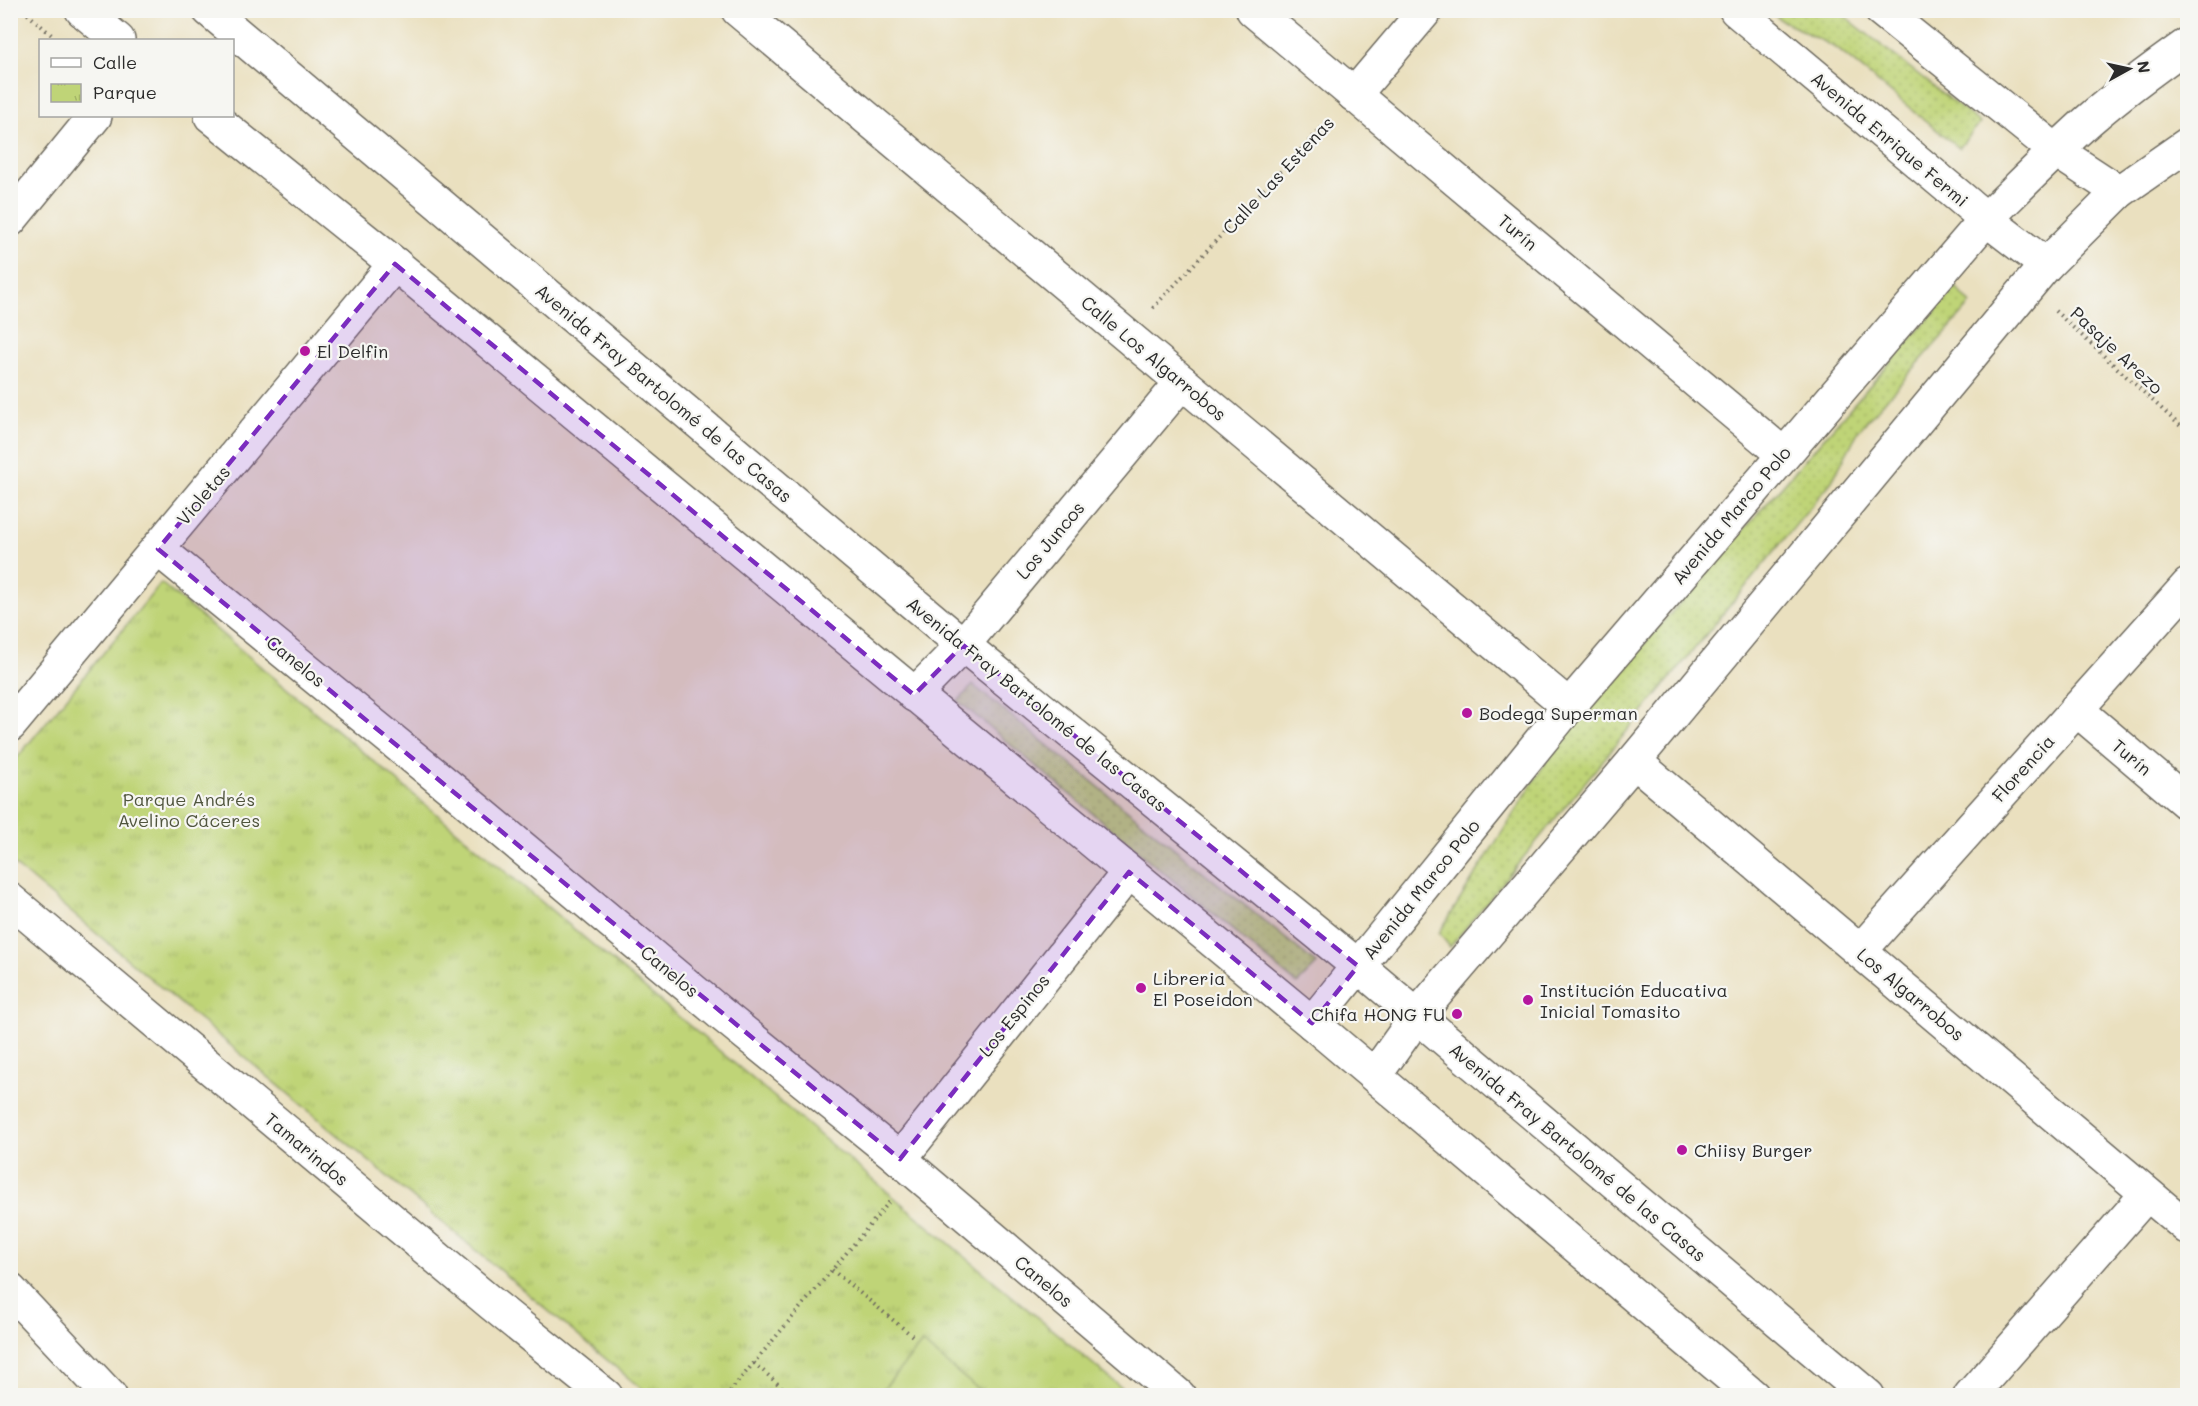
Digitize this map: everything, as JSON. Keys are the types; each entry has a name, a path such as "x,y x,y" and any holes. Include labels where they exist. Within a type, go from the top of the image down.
{"street":[{"path":"82,10 117,39"},
{"name":"Avenida Fray Bartolomé de las Casas","path":"209,10 963,645 1358,966 1868,1395"},
{"name":"Calle Los Algarrobos","path":"738,10 1569,706"},
{"name":"Turín","path":"1252,10 1783,454"},
{"path":"1354,95 1426,10"},
{"name":"Avenida Enrique Fermi","path":"1736,10 1986,219 2037,276"},
{"path":"1881,10 2055,150 2119,192"},
{"name":"Avenida Marco Polo","path":"1312,1023 1569,706 1986,219 2055,150 2141,77 2187,44"},
{"path":"10,220 94,117"},
{"path":"212,117 395,264 1375,1075 1753,1395"},
{"path":"1375,1075 1418,1016 1634,761 2037,276 2119,192 2187,144"},
{"name":"Violetas","path":"10,725 395,264"},
{"name":"Los Juncos","path":"914,695 963,645 1182,382"},
{"name":"Canelos","path":"158,549 900,1159 1179,1395"},
{"name":"Florencia","path":"1860,951 2187,585"},
{"name":"Turín","path":"2076,710 2187,804"},
{"name":"Los Algarrobos","path":"1634,761 2187,1228"},
{"name":"Los Espinos","path":"900,1159 1129,872"},
{"name":"Tamarindos","path":"10,900 492,1304 606,1395"},
{"path":"1970,1395 2147,1194"},
{"path":"10,1290 110,1395"}],"path":[{"path":"23,10 56,39"},
{"name":"Calle Las Estenas","path":"1127,336 1354,95"},
{"name":"Pasaje Arezo","path":"2037,276 2187,434"},
{"path":"726,1395 891,1200 900,1159"},
{"path":"832,1270 915,1338"},
{"path":"754,1363 792,1395"}],"highlighted area":[{"path":"395,264 914,695 963,645 1358,966 1312,1023 1129,872 900,1159 158,549"}],"green space":[{"path":"1769,11 1838,11 1980,123 1959,148 1836,48 1781,20"},
{"path":"1956,287 1971,304 1859,430 1832,481 1450,947 1439,933 1559,741"},
{"name":"Parque Andrés Avelino Cáceres","path":"161,583 1130,1395 649,1395 11,862 11,765"},
{"path":"973,685 1317,964 1297,984 958,701"},
{"path":"922,1343 985,1395 878,1395"}],"place":[{"name":"El Delfin","path":"305,351"},
{"name":"Bodega Superman","path":"1467,713"},
{"name":"Libreria El Poseidon","path":"1141,988"},
{"name":"Institución Educativa Inicial Tomasito","path":"1528,1000"},
{"name":"Chifa HONG FU","path":"1457,1014"},
{"name":"Chiisy Burger","path":"1682,1150"}]}
